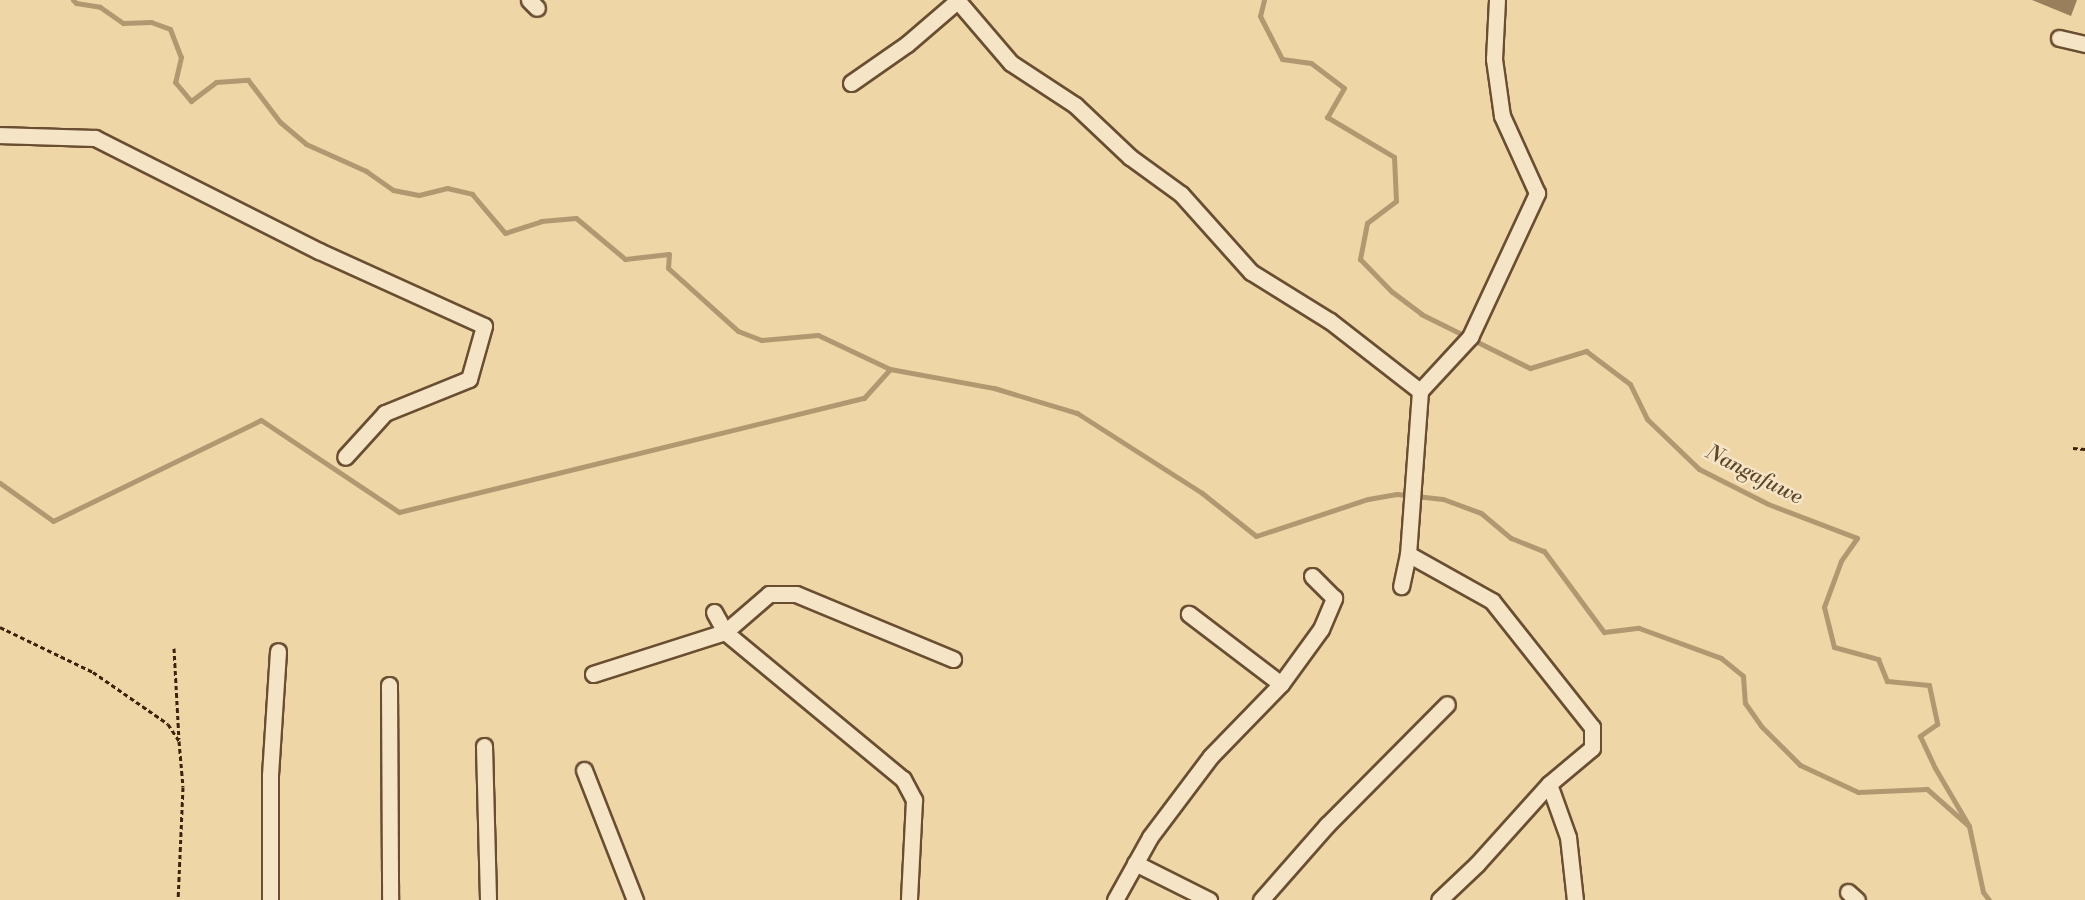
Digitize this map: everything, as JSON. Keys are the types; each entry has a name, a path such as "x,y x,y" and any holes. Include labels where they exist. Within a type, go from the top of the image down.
{"street":[{"path":"851,83 907,44 957,0 1011,63 1075,105 1130,157 1181,194 1251,272 1330,321 1420,391"},
{"path":"1401,586 1407,554 1420,391 1470,337 1537,193 1502,116 1494,59 1497,0"},
{"path":"2059,38 2085,44"},
{"path":"0,135 95,138 319,251 484,326 469,379 385,413 345,457"},
{"path":"1407,554 1492,601 1592,728 1592,748 1549,784 1478,864 1439,900"},
{"path":"1115,900 1150,837 1211,756 1281,684 1321,629 1334,598 1312,576"},
{"path":"593,674 725,632 769,594 796,594 953,659"},
{"path":"714,612 725,632 903,779 914,800 909,900"},
{"path":"1189,615 1281,684"},
{"path":"270,900 270,775 278,651"},
{"path":"389,685 390,900"},
{"path":"1261,900 1327,825 1448,704"},
{"path":"484,746 488,900"},
{"path":"584,770 635,900"},
{"path":"1549,784 1568,837 1575,900"},
{"path":"1136,863 1209,900"}],"path":[{"path":"2073,447 2085,449"},
{"path":"0,627 93,672 168,724 180,741"},
{"path":"174,648 183,787 178,900"}],"building":[{"path":"2032,0 2077,0 2071,16"}],"waterway":[{"path":"73,0 76,3 100,7 123,23 151,22 170,29 181,57 175,82 191,101 216,82 248,80 280,122 306,144 366,171 393,190 419,195 447,188 472,194 505,233 541,221 576,218 625,259 669,254 668,268 738,331 761,340 818,335 890,369 994,388 1077,413 1202,493 1256,536 1368,499 1397,494 1443,499 1481,513 1511,538 1544,551 1604,632 1639,628 1721,658 1743,676 1745,703 1761,726 1800,765 1858,792 1927,789 1969,826"},
{"name":"Nangafuwe","path":"1264,0 1260,16 1282,59 1311,63 1344,88 1327,117 1394,157 1396,201 1367,223 1360,259 1391,291 1421,314 1530,368 1586,351 1630,384 1647,419 1699,469 1768,504 1857,538 1841,561 1824,607 1834,647 1878,659 1887,681 1929,685 1937,724 1920,736 1935,768 1969,826 1983,892 1989,900"},
{"path":"0,483 53,521 261,420 399,512 864,398 890,369"}]}
